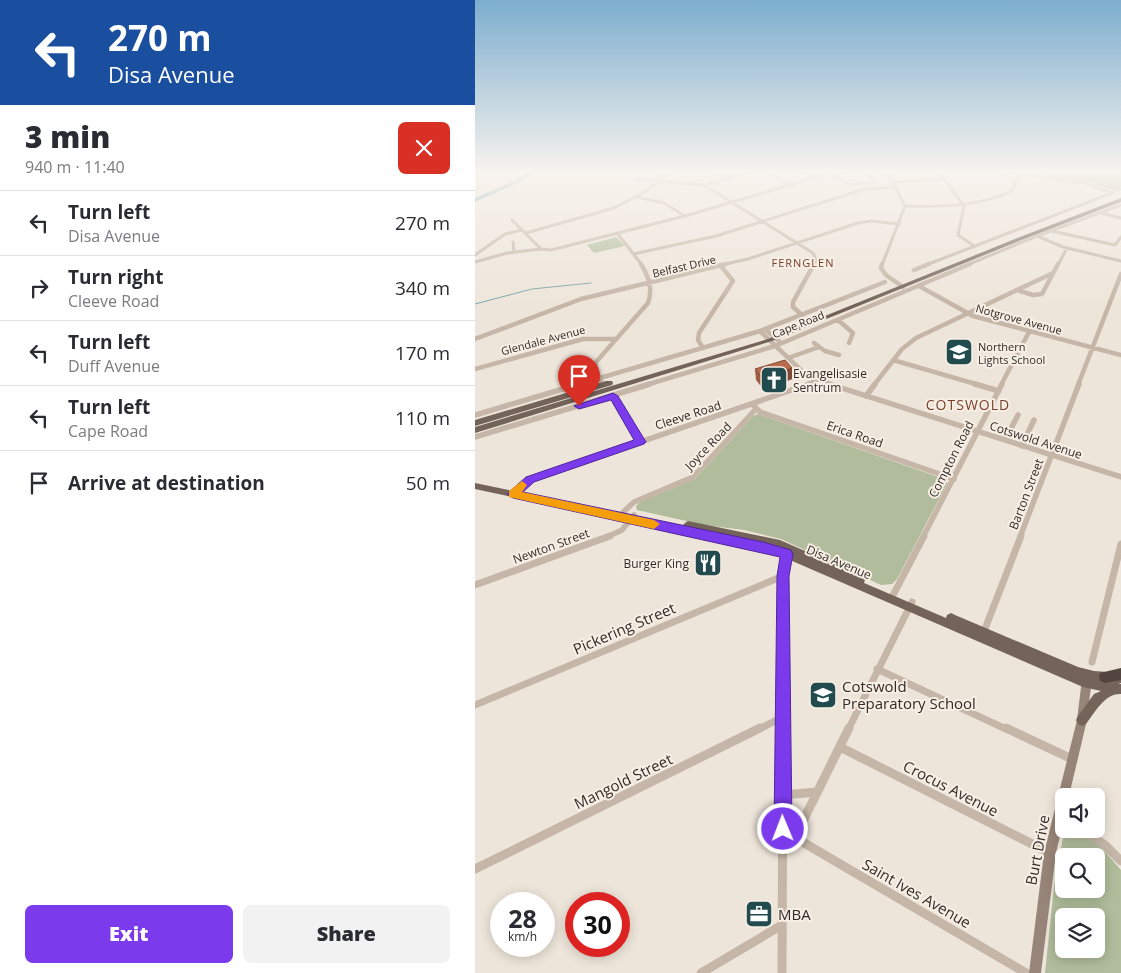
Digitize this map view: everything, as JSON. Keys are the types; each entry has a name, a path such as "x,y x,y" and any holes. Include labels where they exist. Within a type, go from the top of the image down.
{"highway":[{"path":"1105,677 1121,674"}],"main road":[{"name":"Cape Road","path":"1032,234 1076,215"},
{"name":"Cape Road","path":"475,430 771,337 1081,215"},
{"name":"Cape Road","path":"475,423 607,387"},
{"name":"Disa Avenue","path":"475,480 515,492"},
{"name":"Disa Avenue","path":"475,486 515,492 788,551 1087,679 1120,685"},
{"name":"Disa Avenue","path":"1087,679 1105,677 1120,685"},
{"path":"1082,720 1098,698 1120,685"}],"street":[{"path":"476,252 507,233 524,231 590,215"},
{"path":"754,215 813,253 817,258 793,302 793,307 802,315"},
{"path":"633,254 716,236 781,215"},
{"path":"900,286 886,276 881,268 902,215"},
{"path":"961,215 957,233 961,238 974,246"},
{"path":"914,270 1054,215"},
{"name":"Cape Road","path":"475,415 607,387 771,337 838,320 919,286 1032,234 1052,231 1094,215"},
{"path":"475,262 514,252 542,250 617,234 685,216"},
{"path":"512,220 542,250"},
{"name":"Belfast Drive","path":"475,339 574,301 721,266 861,222 899,224"},
{"path":"1052,231 1115,245 1121,237"},
{"path":"617,234 651,282 650,299 596,362 595,369 640,442"},
{"path":"1032,234 1067,248 1121,261"},
{"path":"513,242 514,252"},
{"path":"1017,290 1040,295 1067,248"},
{"path":"703,348 698,340 699,333 733,281 721,266"},
{"path":"866,396 902,349 923,333 1053,273"},
{"name":"Barton Street","path":"983,635 1121,274"},
{"name":"Cape Road","path":"475,437 703,348 771,337 802,315 885,282"},
{"name":"Notgrove Avenue","path":"919,286 966,313 1029,332 1121,355"},
{"path":"838,320 853,333 849,343"},
{"name":"Compton Road","path":"893,596 1029,332"},
{"name":"Cotswold Avenue","path":"771,337 788,358 804,373 817,380 1121,477"},
{"name":"Glendale Avenue","path":"475,369 583,339 616,338"},
{"path":"814,343 827,352 839,355"},
{"path":"788,358 819,347"},
{"path":"893,360 999,391"},
{"name":"Cleeve Road","path":"515,492 530,480 640,442 754,407 808,386 817,380"},
{"name":"Erica Road","path":"754,407 954,478"},
{"name":"Joyce Road","path":"620,515 638,500 693,477 754,407"},
{"path":"1005,440 1018,415"},
{"path":"1022,446 1034,420"},
{"name":"Newton Street","path":"475,585 605,538 622,530 633,518"},
{"path":"1092,662 1121,544"},
{"path":"782,973 783,576 788,551"},
{"name":"Pickering Street","path":"475,704 783,576"},
{"path":"783,846 794,837 910,604"},
{"path":"877,669 1072,760"},
{"name":"Burt Drive","path":"1066,788 1082,720 1087,679"},
{"name":"Mangold Street","path":"475,869 783,717"},
{"name":"Crocus Avenue","path":"840,747 1050,853"},
{"path":"783,795 817,792"},
{"name":"Burt Drive","path":"1035,973 1050,853 1055,836"},
{"name":"Saint Ives Avenue","path":"794,837 1026,973"},
{"path":"1095,838 1106,846 1121,862"},
{"path":"701,973 782,925"}],"green space":[{"path":"616,237 625,246 594,253 587,245"},
{"path":"758,414 947,480 947,484 897,579 892,584 881,585 781,539 744,530 704,525 637,510 636,506 640,502 695,479 753,416"},
{"path":"1063,838 1089,838 1101,848 1061,848"},
{"path":"1105,852 1121,870 1121,973 1045,973 1055,882 1055,898 1105,898"}],"building":[{"path":"785,360 792,368 777,373 779,375 774,376 773,374 762,378 755,369"}],"waterway":[{"path":"475,304 532,289 591,283"}],"slow traffic":[{"path":"522,485 513,494 654,524"}],"place":[{"name":"Northern Lights School","path":"959,352"},
{"name":"Evangelisasie Sentrum","path":"774,380"},
{"name":"Burger King","path":"708,563"},
{"name":"Cotswold Preparatory School","path":"823,695"},
{"name":"MBA","path":"759,914"}],"district":[{"name":"FERNGLEN","path":"803,262"},
{"name":"COTSWOLD","path":"968,404"}],"route":[{"path":"579,406 613,396 640,442 525,482 513,494 763,547 786,554 783,576 783,829"}]}
